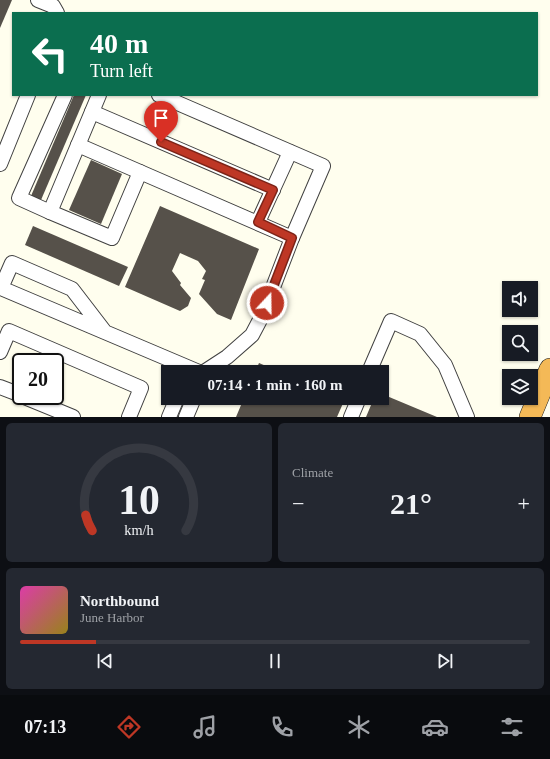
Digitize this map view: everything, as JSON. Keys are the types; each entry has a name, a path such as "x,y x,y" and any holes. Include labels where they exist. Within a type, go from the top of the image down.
{"highway":[{"path":"530,417 550,369"}],"street":[{"path":"38,0 53,6 56,12"},
{"path":"0,164 28,96"},
{"path":"65,96 19,198 112,238 140,172"},
{"path":"50,212 99,96"},
{"path":"161,96 323,166 292,238 262,316 252,335 214,365"},
{"path":"92,112 273,190"},
{"path":"78,145 292,238"},
{"path":"258,222 290,152"},
{"path":"105,332 72,289 12,263 1,288 183,365"},
{"path":"373,365 391,321 420,334 445,365 468,417"},
{"path":"0,352 9,331 141,388 129,417"},
{"path":"0,387 12,392"},
{"path":"43,405 72,417"},
{"path":"170,417 175,405"},
{"path":"186,417 191,405"},
{"path":"351,417 356,405"}],"building":[{"path":"0,0 12,0 0,28"},
{"path":"74,96 86,96 41,200 31,196"},
{"path":"91,160 122,174 101,224 69,210"},
{"path":"160,206 259,249 231,320 217,314 199,294 205,280 202,279 206,271 198,261 180,253 172,271 181,283 180,285 191,298 188,306 180,311 125,287"},
{"path":"33,226 128,267 119,286 25,245"},
{"path":"389,397 437,417 366,417 371,405 389,405"},
{"path":"241,405 342,405 337,417 236,417"}],"route":[{"path":"161,142 273,190 258,222 292,238 267,303"}]}
